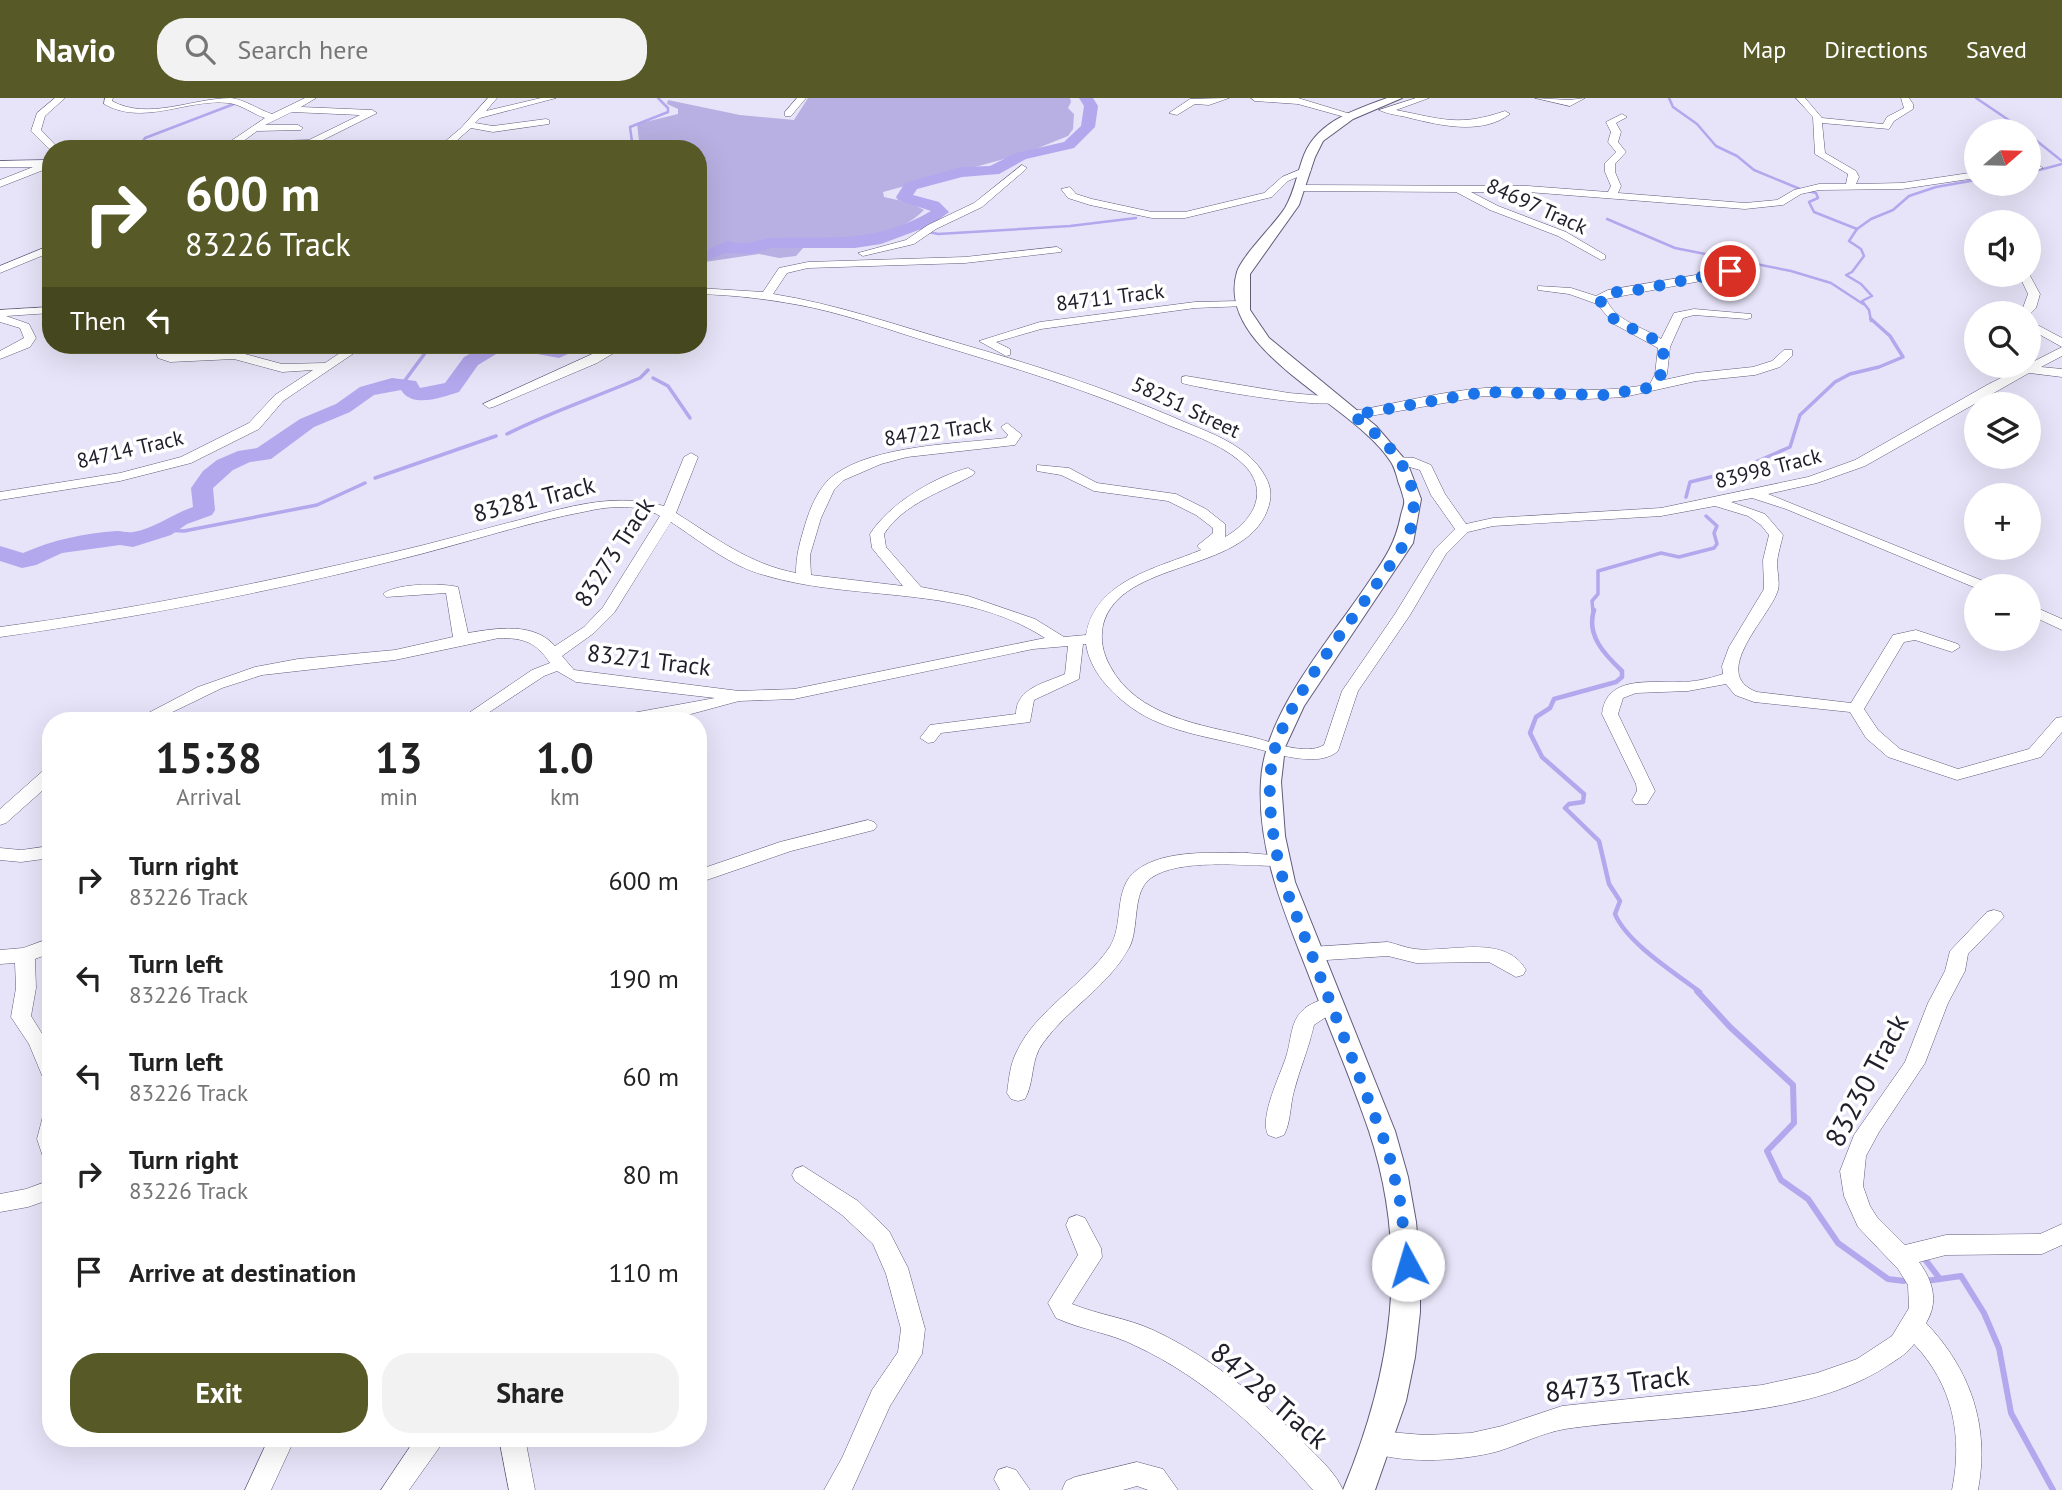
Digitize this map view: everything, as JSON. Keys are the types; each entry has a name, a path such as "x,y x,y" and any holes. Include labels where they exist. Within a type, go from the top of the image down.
{"main road":[{"path":"1359,1490 1390,1404 1405,1330 1408,1265 1406,1238 1394,1169 1311,954 1278,860 1272,807 1275,747 1294,706 1408,535 1413,516 1413,498 1400,460 1381,438 1266,343 1249,320 1242,304 1240,289 1245,268 1271,237 1300,188 1312,151 1322,136 1352,116 1377,109 1397,98"}],"street":[{"path":"45,140 36,131 36,122 41,113 61,98"},
{"path":"109,98 109,105 126,110 237,101 254,112 272,117"},
{"path":"238,140 272,117 311,98"},
{"path":"451,140 493,98"},
{"path":"477,116 552,98"},
{"path":"788,114 802,98"},
{"path":"1174,113 1191,101 1212,102 1225,98"},
{"path":"1255,98 1298,101 1352,116"},
{"path":"1377,109 1425,98"},
{"path":"1539,98 1570,103 1581,98"},
{"path":"1800,98 1816,113 1819,120 1819,152 1853,173 1850,187"},
{"path":"1819,120 1886,127 1890,119 1909,107 1905,98"},
{"path":"287,109 372,113 317,140"},
{"path":"1377,109 1458,124 1488,120 1505,114"},
{"path":"1612,195 1616,186 1610,172 1610,163 1621,152 1613,142 1616,132 1611,122 1622,117"},
{"path":"468,125 493,129 546,122"},
{"path":"254,128 298,128"},
{"path":"0,164 42,163"},
{"path":"0,184 42,168"},
{"path":"823,263 842,256 880,251 910,242 978,205 1022,169"},
{"path":"1066,189 1072,196 1090,202 1152,215 1185,215 1269,195 1285,179 1306,170"},
{"path":"1300,188 1528,189 1745,206 1779,203 1810,188 1902,186 1964,177"},
{"name":"84697 Track","path":"1458,189 1494,208 1562,234 1601,257"},
{"path":"766,296 783,270 823,263 965,260 1056,250"},
{"path":"0,270 42,252"},
{"path":"1664,347 1650,336 1614,320 1601,308 1600,299 1608,293 1749,270"},
{"path":"1542,288 1572,291 1602,302"},
{"name":"58251 Street","path":"707,292 766,296 832,309 1024,366 1113,396 1207,437 1244,458 1258,474 1265,489 1264,501 1255,524 1231,541 1133,581 1119,591 1100,613 1085,639 1073,676 1028,697 1024,703 1024,718 936,729 928,738"},
{"name":"84711 Track","path":"1024,366 1019,358 985,341 1040,326 1195,305 1242,304"},
{"path":"0,315 42,311"},
{"path":"1654,387 1661,374 1664,347 1678,315 1694,312 1747,316"},
{"path":"0,315 25,326 30,338 26,344 0,355"},
{"path":"2041,331 2062,343"},
{"name":"83998 Track","path":"2041,362 2062,351"},
{"path":"1353,415 1484,392 1603,395 1696,377 1769,368 1788,353"},
{"path":"162,354 170,358 234,355 269,366 294,369 328,366"},
{"name":"84714 Track","path":"0,496 120,477 186,460 254,426 279,398 346,354"},
{"path":"489,404 606,354"},
{"path":"2041,371 2062,373"},
{"name":"83998 Track","path":"1460,532 1493,522 1661,512 1812,480 1860,463 2010,378"},
{"path":"1186,380 1294,400 1336,401"},
{"name":"84722 Track","path":"804,579 802,565 807,542 814,518 832,482 868,464 906,453 1010,442 1015,435 1007,427"},
{"name":"83273 Track","path":"479,712 556,660 600,620 668,515 691,457"},
{"path":"1085,639 1111,680 1142,707 1158,716 1200,731 1308,754 1326,752 1332,747 1350,691 1373,653 1402,615 1440,552 1460,532 1426,468 1414,462 1400,460"},
{"path":"1042,468 1064,471 1094,487 1171,497 1217,523 1221,532 1217,539 1178,556 1173,564"},
{"path":"915,590 879,548 877,534 885,522 914,499 968,472"},
{"path":"1754,494 1791,506 1964,578"},
{"name":"83281 Track","path":"0,632 103,618 196,600 412,552 589,506 611,503 644,505 668,515 756,568 804,579 915,590 963,599 1040,626 1058,640"},
{"path":"1710,503 1752,512 1773,528 1776,542 1770,560 1771,585 1737,647 1730,666 1730,677 1734,686 1754,697 1855,708 1862,702 1899,638 1916,635 1952,647"},
{"path":"391,594 440,588 453,590 461,641"},
{"path":"2041,614 2062,625"},
{"name":"83271 Track","path":"160,712 228,680 255,671 393,655 495,634 519,634 544,642 567,674 592,680 738,696 794,694 994,652 1058,640 1085,639"},
{"path":"1641,800 1646,784 1609,714 1609,705 1613,698 1625,690 1700,685 1730,677"},
{"path":"672,712 703,707 738,696"},
{"path":"1855,708 1872,734 1894,753 1957,775 2035,753 2062,722"},
{"path":"0,819 42,782"},
{"path":"707,874 786,846 868,826"},
{"path":"0,854 21,856 42,853"},
{"path":"1017,1093 1021,1066 1035,1039 1107,967 1122,943 1133,887 1143,874 1161,867 1205,860 1278,860"},
{"name":"83230 Track","path":"1914,1327 1922,1306 1921,1290 1903,1256 1867,1222 1853,1187 1852,1163 1864,1137 1919,1056 1938,1003 1957,967 1959,953 1994,917"},
{"path":"0,957 25,955 42,948"},
{"path":"1311,954 1388,949 1416,956 1489,955 1501,958 1516,970"},
{"path":"25,955 26,988 22,1017 42,1052"},
{"path":"1276,1129 1284,1089 1297,1056 1304,1026 1310,1016 1331,1004"},
{"path":"803,1175 849,1208 881,1238 904,1295 914,1334 905,1362 882,1397 859,1455 837,1490"},
{"path":"0,1203 42,1193"},
{"name":"84728 Track","path":"1077,1226 1089,1248 1090,1257 1060,1303 1064,1311 1144,1337 1191,1365 1233,1395 1277,1433 1330,1490"},
{"path":"1903,1256 1946,1245 2042,1244 2062,1234"},
{"path":"1914,1327 1941,1355 1966,1416 1972,1444 1965,1490"},
{"name":"84733 Track","path":"1377,1443 1452,1448 1502,1438 1563,1418 1783,1393 1850,1374 1874,1362 1900,1343 1914,1327"},
{"path":"258,1490 278,1447"},
{"path":"394,1490 425,1447"},
{"path":"514,1447 522,1490"},
{"path":"1075,1490 1137,1474 1154,1478 1165,1490"}],"shaded area":[{"path":"808,98 1070,98 1068,108 1074,114 1073,129 1068,136 1023,154 883,192 884,197 911,203 924,210 900,227 871,236 811,239 796,256 779,258 759,254 707,262 707,140 639,140 637,124 678,114 678,109 667,104 668,100 740,115 794,120"}],"waterway":[{"path":"632,140 630,127 668,112 668,108 658,98"},
{"path":"707,256 727,246 732,250 751,249 770,243 855,243 881,239 926,221 941,212 928,203 904,197 911,186 961,172 993,171 1021,156 1069,145 1088,127 1091,106 1086,98"},
{"path":"1669,98 1673,107 1697,124 1716,146 1737,156 1754,170 1800,189"},
{"path":"1976,98 2007,119"},
{"path":"144,140 234,104"},
{"path":"2041,144 2062,161"},
{"path":"2041,170 2062,164"},
{"path":"1857,229 1871,219 1893,210 1909,196 1936,187 1964,182"},
{"path":"1808,191 1816,193 1818,198 1809,202 1814,212 1857,229"},
{"path":"929,232 938,234 1070,226 1136,218"},
{"path":"1607,219 1675,248 1791,271 1831,283 1863,304"},
{"path":"913,225 924,230"},
{"path":"1857,229 1849,241 1861,249 1864,256 1852,272 1846,275 1861,284 1872,296 1862,301 1869,310 1871,321"},
{"path":"1686,497 1690,482 1735,471 1790,447 1800,415 1835,382 1850,374 1879,367 1903,357 1890,336 1871,319"},
{"path":"403,383 424,354"},
{"path":"0,553 22,561 56,547 120,538 133,540 163,530 179,519 204,510 202,488 211,476 225,465 246,456 263,454 307,423 343,408 367,391 392,384 409,385 411,391 417,395 452,388 471,361 483,354"},
{"path":"507,434 640,378 648,370"},
{"path":"653,378 668,386 690,418"},
{"path":"375,478 496,436"},
{"path":"163,530 184,531 317,505 365,483"},
{"path":"1593,612 1592,601 1598,594 1598,571 1661,553 1679,557 1714,548 1717,544 1714,533 1717,526 1706,516"},
{"path":"1594,610 1592,628 1595,636 1603,651 1622,671 1622,677 1616,682 1554,699 1550,708 1536,717 1530,733 1542,757 1584,794 1583,802 1569,804 1565,808 1599,841 1609,884 1620,901 1615,914 1621,925 1653,957 1700,992"},
{"path":"1697,991 1730,1027 1793,1085 1794,1123 1767,1151 1781,1180 1808,1199 1838,1243 1888,1279 1904,1281"},
{"path":"1924,1258 1940,1279"},
{"path":"1940,1279 1961,1276 1984,1313 1999,1348 2011,1413 2053,1490"},
{"path":"1926,1281 1940,1279"}],"route":[{"path":"1408,1265 1394,1169 1382,1131 1286,889 1278,860 1272,807 1271,782 1275,747 1294,706 1393,561 1411,526 1412,489 1400,460 1381,438 1353,415 1484,392 1603,395 1654,387 1660,380 1664,347 1650,336 1608,316 1601,308 1600,299 1608,293 1637,290 1730,271"}]}
